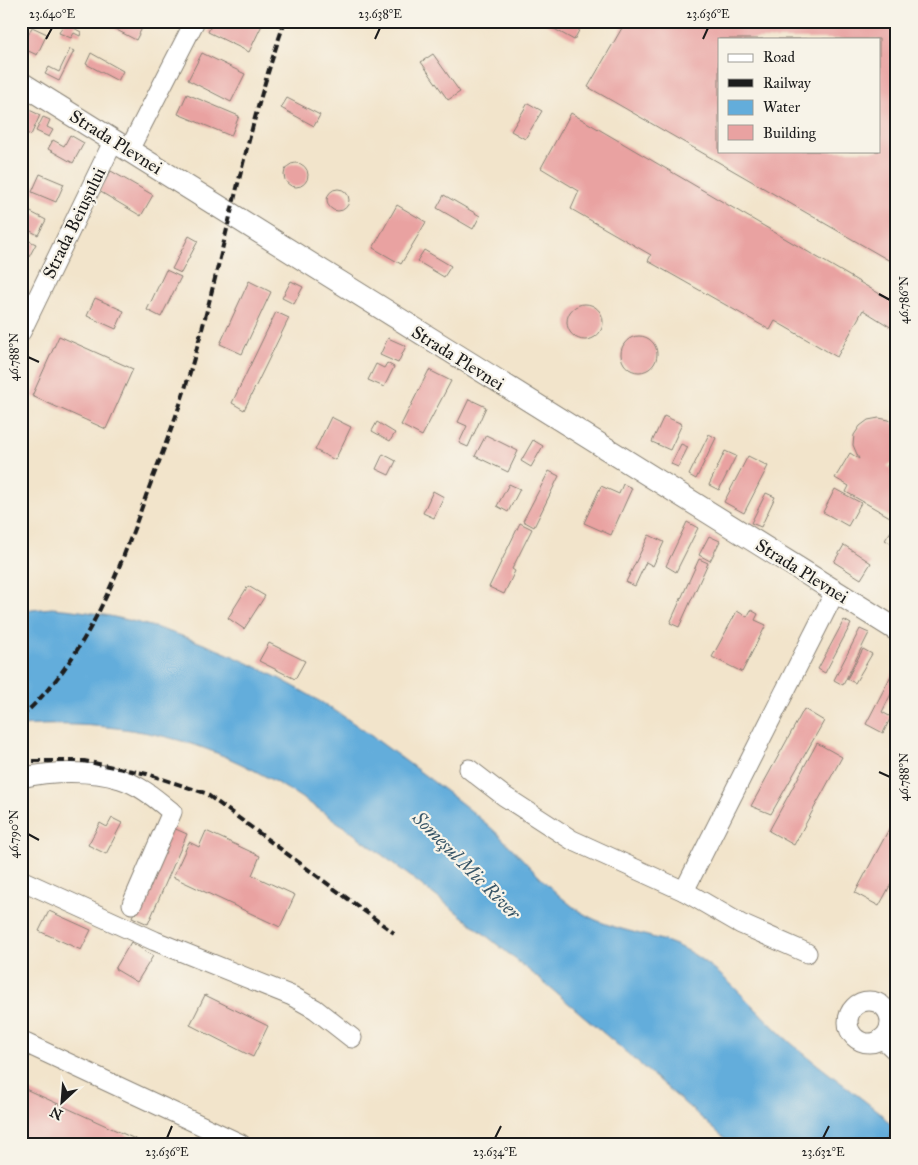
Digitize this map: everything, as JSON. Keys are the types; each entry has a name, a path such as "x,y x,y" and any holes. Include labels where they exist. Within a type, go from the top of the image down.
{"main road":[{"name":"Strada Plevnei","path":"21,83 897,630"}],"street":[{"name":"Strada Beiușului","path":"21,332 122,145 194,21"},
{"path":"684,891 835,592"},
{"path":"469,769 504,796 572,840 684,891 741,924 808,953"},
{"path":"21,778 38,774 79,774 120,779 148,793 172,812 132,904"},
{"path":"21,880 155,941 292,996 315,1008 352,1038"},
{"path":"882,1038 897,1052"},
{"path":"21,1041 241,1144"}],"water":[{"name":"Someşul Mic River","path":"52,608 124,619 194,640 262,670 336,711 479,817 572,906 587,916 603,923 668,942 684,949 710,966 794,1046 880,1113 891,1125 890,1144 731,1144 613,1041 493,941 361,839 283,786 227,757 198,746 155,734 111,727 21,726 21,611"}],"building":[{"path":"65,21 77,22 74,28 81,32 80,36 74,33 71,38 59,33"},
{"path":"111,21 129,21 142,28 136,40 109,26"},
{"path":"213,21 254,21 262,25 249,52 208,32"},
{"path":"540,21 584,21 574,40"},
{"path":"626,21 897,21 897,265 588,87"},
{"path":"32,27 47,34 37,55 22,48"},
{"path":"70,49 74,51 59,81 45,74 49,67 59,72"},
{"path":"91,53 123,71 118,81 86,64"},
{"path":"202,53 245,74 231,102 188,80"},
{"path":"433,54 460,92 448,100 421,62"},
{"path":"187,94 239,116 231,136 178,114"},
{"path":"287,98 320,115 314,126 281,108"},
{"path":"528,103 542,111 525,139 511,131"},
{"path":"27,109 40,115 31,135 21,131 21,121"},
{"path":"571,113 897,304 897,321 892,328 863,310 837,357 775,321 770,330 648,261 651,255 571,209 579,191 541,168"},
{"path":"43,117 50,120 47,127 53,130 49,137 36,131"},
{"path":"70,135 84,143 73,163 48,149 53,140 64,146"},
{"path":"291,163 301,163 308,170 308,180 301,187 291,187 284,180 284,170"},
{"path":"111,171 153,195 141,216 99,191"},
{"path":"40,174 64,184 56,202 32,192"},
{"path":"334,189 342,189 349,196 349,204 342,211 334,211 327,204 327,196"},
{"path":"444,195 480,216 473,229 437,208"},
{"path":"397,205 426,222 401,264 373,248"},
{"path":"21,207 46,220 38,235 21,226"},
{"path":"189,236 198,241 181,273 172,269"},
{"path":"21,237 36,244 29,257 21,253"},
{"path":"424,250 451,266 444,277 417,261"},
{"path":"166,270 181,277 161,317 147,310"},
{"path":"249,281 271,292 242,354 220,344"},
{"path":"291,281 303,287 294,304 282,298"},
{"path":"95,298 124,311 116,329 87,316"},
{"path":"585,304 592,305 598,309 602,315 602,329 598,335 592,339 585,340 578,339 572,335 568,329 567,322 568,315 572,309 578,305"},
{"path":"276,312 289,318 244,410 232,403"},
{"path":"59,336 133,369 106,429 32,396"},
{"path":"639,336 646,337 652,341 656,347 656,361 652,367 646,371 639,372 632,371 626,367 622,361 621,354 622,347 626,341 632,337"},
{"path":"388,338 406,346 398,363 380,355"},
{"path":"387,363 394,367 384,387 368,380 376,364 384,368"},
{"path":"429,370 451,381 422,436 401,425"},
{"path":"469,399 486,407 468,447 459,443 467,426 458,422"},
{"path":"664,416 682,424 670,450 652,442"},
{"path":"331,417 351,427 335,460 315,450"},
{"path":"879,418 889,420 897,426 897,459 887,466 897,472 897,521 846,492 849,486 835,478 850,453 859,459 853,445 854,435 860,426 868,420"},
{"path":"377,422 395,433 390,441 372,431"},
{"path":"709,434 716,438 696,479 689,475"},
{"path":"486,435 518,451 508,472 475,456"},
{"path":"533,440 543,446 531,467 521,461"},
{"path":"681,444 688,447 678,467 671,464"},
{"path":"725,451 736,456 719,490 709,485"},
{"path":"383,454 396,461 389,475 376,469"},
{"path":"748,456 768,466 744,513 724,502"},
{"path":"549,471 559,476 534,527 523,521"},
{"path":"509,484 520,489 508,512 497,506"},
{"path":"623,484 632,488 611,535 584,523 601,486 619,494"},
{"path":"835,489 861,503 848,526 823,512"},
{"path":"433,491 444,497 434,518 423,513"},
{"path":"766,493 775,497 761,527 751,523"},
{"path":"687,522 698,528 676,572 666,566"},
{"path":"520,523 532,529 512,569 515,571 504,594 489,587"},
{"path":"897,524 897,547 885,540"},
{"path":"649,535 664,542 653,566 646,562 635,586 626,582"},
{"path":"709,536 720,541 710,561 699,555"},
{"path":"844,545 871,563 861,579 834,562"},
{"path":"699,559 708,563 679,627 670,623"},
{"path":"248,586 265,596 244,629 228,618"},
{"path":"751,610 758,614 755,620 766,625 742,672 712,657 737,611 747,617"},
{"path":"844,620 851,624 825,673 818,669"},
{"path":"860,629 869,633 843,685 834,680"},
{"path":"269,643 305,661 295,679 259,661"},
{"path":"863,649 872,654 855,683 847,679"},
{"path":"897,664 897,694 892,692 882,712 891,717 883,733 866,724"},
{"path":"804,709 824,721 771,814 751,806"},
{"path":"817,743 842,757 794,845 769,831"},
{"path":"897,814 897,873 879,906 855,893"},
{"path":"112,818 122,823 106,854 88,845 100,823 107,827"},
{"path":"171,827 187,834 148,924 132,917"},
{"path":"206,831 260,856 252,875 295,895 280,927 173,877 189,842 199,847"},
{"path":"49,911 91,930 81,950 39,931"},
{"path":"131,942 153,956 137,982 115,969"},
{"path":"205,995 268,1026 253,1057 190,1025"},
{"path":"21,1087 146,1144 21,1144"}],"railway":[{"path":"21,717 44,694 82,642 112,584 136,523 187,382 212,292 257,110 285,21"},
{"path":"21,761 84,761 147,774 205,793 394,933"}]}
